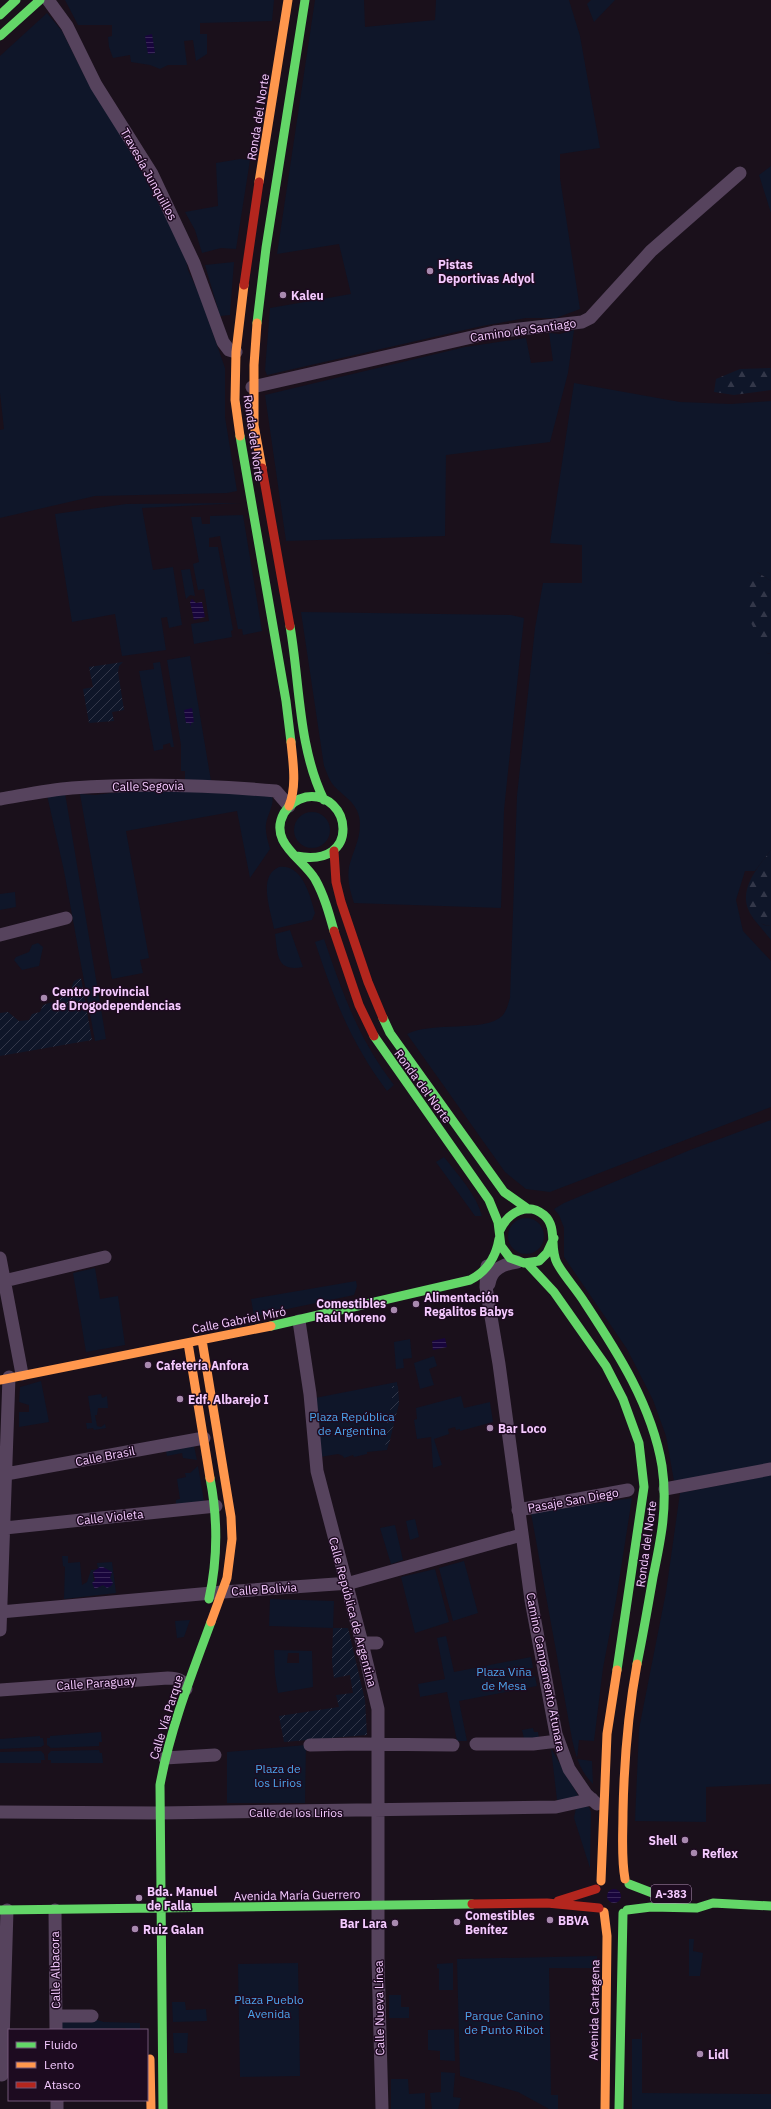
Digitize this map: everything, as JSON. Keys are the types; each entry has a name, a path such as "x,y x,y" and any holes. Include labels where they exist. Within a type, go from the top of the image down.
{"main road":[{"path":"0,15 16,0"},
{"path":"0,36 40,0"},
{"name":"Ronda del Norte","path":"288,0 248,253 236,352 235,400 241,446 285,693 292,751 294,784 292,799 289,806"},
{"name":"Ronda del Norte","path":"306,0 263,266 256,326 252,387 254,425 295,655 308,750 318,787 324,800"},
{"path":"306,797 317,797 324,800 334,806 343,824 341,838 334,851 325,857 316,860 306,860 296,856 286,848 280,833 282,819 289,806 297,800 306,797"},
{"name":"Ronda del Norte","path":"334,851 336,882 341,902 368,982 390,1033 504,1192 528,1209 541,1213 546,1217 553,1230 556,1260 626,1366 643,1401 658,1447 665,1489 665,1504 660,1544 631,1696 624,1760 622,1862 627,1881"},
{"name":"Ronda del Norte","path":"296,856 305,866 320,891 352,989 367,1022 383,1051 489,1200 505,1253 540,1274 559,1298 610,1372 629,1412 641,1455 644,1487 641,1517 607,1734 604,1820 598,1885"},
{"path":"483,1270 495,1252 500,1235 510,1214 516,1211 528,1209"},
{"path":"522,1262 543,1257 551,1248 554,1237"},
{"name":"Calle Gabriel Miró","path":"5,1378 299,1320 470,1280 483,1270"},
{"name":"Calle Vía Parque","path":"163,2109 160,1909 152,1812 160,1785 181,1682 230,1558 231,1517 202,1340"},
{"name":"Calle Vía Parque","path":"188,1343 216,1506 217,1592 201,1621"},
{"path":"619,2109 625,1911 633,1897 627,1881 612,1876 598,1885 594,1895 601,1910 613,1915 625,1911"},
{"name":"A-383","path":"627,1881 655,1894 689,1895"},
{"name":"Avenida María Guerrero","path":"547,1903 598,1885"},
{"path":"150,1896 150,1912"},
{"name":"A-383","path":"702,1898 713,1903"},
{"name":"Avenida María Guerrero","path":"4,1910 150,1912 160,1909 547,1903 601,1910"},
{"name":"A-383","path":"625,1911 644,1908 697,1908 713,1903 771,1906"},
{"name":"Avenida Cartagena","path":"601,1910 607,1936 605,2109"},
{"path":"150,2049 150,2109"}],"street":[{"name":"Travesía Junquillos","path":"48,0 66,26 96,85 152,174 194,263 222,342 229,350 236,352"},
{"name":"Camino de Santiago","path":"252,387 494,332 582,322 590,318 651,252 740,174"},
{"name":"Calle Segovia","path":"0,799 71,788 135,785 207,785 276,791 289,806"},
{"path":"0,935 66,918"},
{"path":"2,1282 105,1257"},
{"path":"0,1258 2,1282 22,1374"},
{"path":"487,1291 493,1272 504,1265 522,1262"},
{"path":"483,1270 499,1364 518,1510"},
{"name":"Calle República de Argentina","path":"299,1320 310,1394 317,1471 378,1709 378,1906"},
{"path":"0,1630 5,1528 5,1378"},
{"name":"Calle Brasil","path":"6,1474 204,1438"},
{"path":"665,1489 771,1469"},
{"name":"Pasaje San Diego","path":"518,1510 628,1490"},
{"name":"Calle Violeta","path":"5,1528 216,1506"},
{"name":"Camino Campamento Atunara","path":"518,1510 530,1600 558,1741 569,1770 592,1799 600,1806 604,1820"},
{"name":"Calle Bolivia","path":"1,1612 217,1592 346,1583 521,1535"},
{"path":"362,1643 377,1643"},
{"name":"Calle Paraguay","path":"0,1690 168,1678 181,1682"},
{"path":"476,1744 533,1744 558,1741"},
{"path":"310,1745 453,1745"},
{"path":"165,1758 215,1755"},
{"name":"Calle de los Lirios","path":"0,1812 379,1811 556,1808 592,1799"},
{"name":"Calle Nueva Línea","path":"378,1906 382,2109"},
{"path":"2,2074 4,1910"},
{"name":"Calle Albacora","path":"55,1910 56,2029"},
{"path":"56,2016 92,2016"}],"green space":[{"path":"65,0 274,0 272,21 200,23 200,34 207,34 207,54 196,61 193,40 184,41 187,65 168,65 160,69 150,65 131,62 130,55 113,58 109,47 108,37 112,36 112,25 78,25"},
{"path":"315,0 364,0 365,27 435,20 436,0 569,0 580,36 600,148 560,154 560,178 580,309 556,318 526,318 482,326 267,375 265,370 270,308 351,294 339,244 277,254"},
{"path":"591,0 615,0 594,22 587,4"},
{"path":"47,13 62,31 85,77 136,159 185,253 188,270 200,296 225,368 225,417 237,491 227,493 95,496 0,518 0,430 4,429 0,393 0,56"},
{"path":"240,159 250,160 236,249 221,248 202,253 195,230 185,212 218,206 216,163"},
{"path":"771,166 771,213 759,175"},
{"path":"234,262 230,315 220,316 205,265"},
{"path":"574,330 568,373 550,442 446,455 445,536 286,541 265,395 465,347 526,338 531,363 553,361 549,333 560,334"},
{"path":"771,368 771,390 734,395 714,392 716,379 740,369"},
{"path":"574,383 680,402 731,404 771,401 771,581 757,572 767,653 771,654 771,850 755,871 745,871 736,900 743,931 771,961 771,1107 550,1192 526,1189 505,1172 407,1034 430,1028 485,1024 503,1015 510,998 517,796 535,628 543,583 582,583 582,545 550,543"},
{"path":"241,503 142,508 153,570 173,567 182,625 169,628 167,617 161,618 166,650 122,656 115,614 72,622 55,514 126,504"},
{"path":"243,515 262,631 243,635 242,629 238,629 220,536 209,538 209,547 218,547 233,630 231,631 232,637 194,644 191,624 209,621 204,589 198,590 193,564 199,562 191,517 201,517 202,524 210,524 210,516"},
{"path":"190,569 195,596 190,595 186,599 181,570"},
{"path":"757,572 771,581 771,654 767,653 751,623 747,580"},
{"path":"301,612 511,615 524,618 504,810 501,908 354,903 349,885 348,872 359,836 359,816 355,806 332,784 324,766"},
{"path":"190,656 211,781 185,781 185,771 181,771 181,745 167,660"},
{"path":"123,662 119,666 118,672 124,710 112,712 114,721 89,723 83,689 93,687 89,667"},
{"path":"160,662 174,747 171,747 170,743 163,745 163,749 154,751 139,671 154,669 153,663"},
{"path":"145,789 272,796 272,806 266,827 270,849 250,878 237,811 126,831 149,958 140,960 143,973 112,979 80,794 95,795"},
{"path":"65,793 106,1039 95,1041 64,871 47,795"},
{"path":"312,812 325,817 330,830 325,843 312,848 299,843 294,830 299,817"},
{"path":"771,850 771,926 761,923 753,917 746,903 746,894 751,878"},
{"path":"279,867 287,867 294,871 304,882 311,898 315,913 312,920 274,929 268,904 267,886 272,872"},
{"path":"15,892 16,907 0,910 0,894"},
{"path":"752,917 764,925 771,926 771,940"},
{"path":"290,930 303,967 288,967 283,964 278,955 275,934"},
{"path":"324,939 345,997 361,1033 381,1067 394,1085 387,1091 374,1073 353,1038 329,983 315,942"},
{"path":"38,943 43,947 39,966 22,970 14,960 16,957 29,952 32,945"},
{"path":"81,978 92,1040 0,1056 0,1013 8,1012 19,1021 29,1020 32,1014 40,1012 43,1005 59,1000 61,995 70,991 74,981"},
{"path":"771,1120 771,1463 674,1481 666,1436 653,1400 627,1349 564,1257 564,1228 559,1215 554,1209 564,1203 690,1150"},
{"path":"444,1157 471,1192 476,1200 482,1216 475,1216 436,1162"},
{"path":"530,1218 539,1223 543,1229 543,1243 539,1249 530,1254 522,1254 513,1249 509,1243 508,1232 513,1223 519,1219"},
{"path":"95,1268 100,1299 118,1296 125,1345 86,1352 73,1273"},
{"path":"356,1281 357,1286 354,1295 254,1316 251,1299"},
{"path":"410,1339 412,1358 403,1359 404,1368 396,1369 394,1342"},
{"path":"434,1356 437,1366 429,1369 434,1385 420,1389 414,1363"},
{"path":"41,1381 49,1422 19,1427 19,1412 29,1412 29,1405 19,1402 20,1387"},
{"name":"Plaza República de Argentina","path":"397,1382 399,1403 387,1450 367,1452 367,1454 354,1457 353,1455 344,1458 338,1454 320,1457 315,1398"},
{"path":"392,1386 398,1386 399,1403 389,1444 382,1445 392,1402"},
{"path":"101,1394 102,1398 107,1396 108,1408 98,1408 97,1415 95,1415 97,1426 101,1427 105,1424 106,1428 94,1430 93,1428 87,1429 86,1423 92,1423 88,1396"},
{"path":"461,1396 464,1408 490,1402 493,1422 460,1431 460,1429 456,1430 455,1427 448,1429 449,1434 434,1439 442,1465 433,1468 431,1437 417,1439 414,1420 417,1419 416,1408"},
{"path":"194,1446 197,1460 183,1458 182,1453 167,1456 166,1451"},
{"path":"198,1466 204,1501 176,1504 176,1500 180,1499 177,1479 186,1477 185,1473 190,1473"},
{"path":"771,1475 771,1784 706,1787 706,1822 635,1821 639,1729 666,1592 680,1493"},
{"path":"632,1498 616,1600 603,1668 594,1741 579,1740 577,1758 572,1739 531,1513"},
{"path":"415,1519 419,1537 410,1540 406,1521"},
{"path":"395,1525 403,1560 391,1564 380,1528"},
{"path":"62,1556 68,1556 68,1563 80,1562 82,1585 87,1582 91,1570 98,1569 97,1563 112,1562 116,1593 64,1599 65,1567 63,1566","holes":["98,1569 106,1569 112,1574 103,1585 95,1589 93,1572"]},
{"path":"464,1561 478,1613 453,1621 439,1568"},
{"path":"435,1569 449,1622 415,1633 401,1577"},
{"path":"270,1599 334,1601 333,1628 269,1626"},
{"path":"190,1620 184,1637 177,1638 175,1621"},
{"path":"333,1628 348,1628 365,1700 367,1735 284,1742 279,1716 339,1707 336,1695 353,1693 350,1675 334,1678 332,1662"},
{"name":"Plaza Viña de Mesa","path":"446,1636 454,1672 531,1657 533,1668 518,1670 519,1679 535,1676 537,1686 459,1701 467,1741 457,1741 447,1692 420,1697 418,1684 445,1679 437,1638"},
{"path":"274,1650 312,1651 313,1687 278,1693 275,1675","holes":["288,1653 299,1653 299,1663 287,1663"]},
{"path":"533,1728 534,1732 538,1732 539,1738 524,1738 522,1730"},
{"path":"101,1732 102,1742 99,1742 99,1746 51,1748 47,1745 47,1738 50,1738 50,1736"},
{"path":"40,1736 40,1738 43,1738 44,1745 41,1747 0,1749 0,1739"},
{"name":"Plaza de los Lirios","path":"306,1745 305,1803 227,1803 227,1752"},
{"path":"551,1748 579,1797 557,1800"},
{"path":"99,1750 100,1753 102,1753 103,1763 51,1763 51,1760 48,1760 48,1754 51,1751"},
{"path":"41,1751 44,1754 45,1760 41,1760 41,1763 0,1763 0,1752"},
{"path":"577,1759 592,1761 593,1784 585,1774"},
{"path":"585,1806 589,1807 591,1812 590,1868 574,1818 576,1808"},
{"path":"689,1939 694,1939 693,1951 703,1953 700,1976 689,1976"},
{"name":"Parque Canino de Punto Ribot","path":"597,1956 597,1968 549,1968 551,2095 558,2095 558,2109 549,2109 518,2092 460,2076 457,1959"},
{"name":"Plaza Pueblo Avenida","path":"298,1963 300,2076 240,2077 238,1964"},
{"path":"453,1963 453,1990 439,1990 439,1969 437,1968 437,1964"},
{"path":"389,1995 401,1995 401,2007 409,2007 409,2018 389,2018"},
{"path":"172,2002 185,2002 186,2010 206,2009 207,2021 173,2022"},
{"path":"56,2016 94,2019 104,2022 140,2023 140,2029 56,2029"},
{"path":"454,2029 455,2061 440,2060 440,2051 428,2050 428,2030"},
{"path":"173,2033 188,2033 187,2053 174,2053"},
{"path":"641,2033 642,2093 771,2094 771,2109 632,2109 632,2039 641,2039"},
{"path":"441,2072 455,2073 453,2097 461,2098 458,2109 432,2109 430,2093 441,2092"},
{"path":"391,2079 408,2079 409,2094 425,2093 425,2109 391,2109"}],"shaded area":[{"path":"152,34 155,53 148,54 145,36"},
{"path":"192,599 196,603 202,602 205,617 194,620 190,602"},
{"path":"192,708 194,722 191,723 191,726 189,723 186,723 184,710"},
{"path":"445,1338 447,1347 433,1350 432,1341"},
{"path":"100,1567 112,1572 110,1578 113,1583 107,1588 103,1585 95,1589 92,1583 95,1580 93,1572"},
{"path":"614,1889 619,1891 621,1896 619,1901 614,1903 609,1901 607,1896 609,1891"}],"traffic: fast":[{"path":"0,15 16,0"},
{"path":"0,36 40,0"},
{"path":"257,323 266,248 305,0"},
{"path":"240,436 286,701 291,742"},
{"path":"290,626 304,737 315,780 324,800"},
{"path":"296,856 318,857 332,851 340,841 343,829 340,816 333,805 321,798 306,797 299,799 291,805 284,813 280,823 280,833 283,841 289,849 315,879 324,898 334,931"},
{"path":"383,1018 390,1033 504,1192 528,1209"},
{"path":"374,1036 489,1200 498,1222 501,1246 510,1258 524,1263 539,1261 547,1253 554,1238"},
{"path":"500,1230 503,1224 513,1214 525,1209 538,1211 548,1220 551,1225 557,1263 610,1341 642,1401 657,1444 664,1481 663,1522 637,1664"},
{"path":"271,1326 470,1280 481,1273 493,1258 499,1239"},
{"path":"527,1263 554,1292 606,1366 623,1399 639,1443 644,1487 617,1670"},
{"path":"209,1599 214,1569 216,1538 216,1523 210,1478"},
{"path":"163,2109 160,1785 175,1723 211,1622"},
{"path":"629,1884 655,1894 683,1895"},
{"path":"627,1910 651,1907 697,1908 713,1903 771,1906"},
{"path":"0,1910 472,1904"},
{"path":"619,2109 623,1913"}],"traffic: slow":[{"path":"259,182 288,0"},
{"path":"240,436 235,400 236,352 244,285"},
{"path":"257,323 254,365 254,425 262,468"},
{"path":"289,806 294,782 291,742"},
{"path":"0,1380 271,1326"},
{"path":"202,1340 231,1517 232,1539 227,1578 211,1622"},
{"path":"188,1343 210,1478"},
{"path":"625,1879 622,1846 624,1775 629,1719 637,1664"},
{"path":"601,1881 607,1734 617,1670"},
{"path":"604,1912 607,1936 605,2109"},
{"path":"150,2059 151,2109"}],"traffic: jam":[{"path":"244,285 259,182"},
{"path":"262,468 290,626"},
{"path":"334,851 336,882 341,902 368,982 383,1018"},
{"path":"334,931 359,1005 374,1036"},
{"path":"558,1901 596,1889"},
{"path":"472,1904 547,1903 599,1908"}],"place":[{"name":"Pistas Deportivas Adyol","path":"430,271"},
{"name":"Kaleu","path":"283,295"},
{"name":"Centro Provincial de Drogodependencias","path":"44,998"},
{"name":"Alimentación Regalitos Babys","path":"416,1304"},
{"name":"Comestibles Raúl Moreno","path":"394,1310"},
{"name":"Cafetería Anfora","path":"148,1365"},
{"name":"Edf. Albarejo I","path":"180,1399"},
{"name":"Bar Loco","path":"490,1428"},
{"name":"Shell","path":"685,1840"},
{"name":"Reflex","path":"694,1853"},
{"name":"Bda. Manuel de Falla","path":"139,1898"},
{"name":"BBVA","path":"550,1920"},
{"name":"Comestibles Benítez","path":"457,1922"},
{"name":"Bar Lara","path":"395,1923"},
{"name":"Ruiz Galan","path":"135,1929"},
{"name":"Lidl","path":"700,2054"}]}
